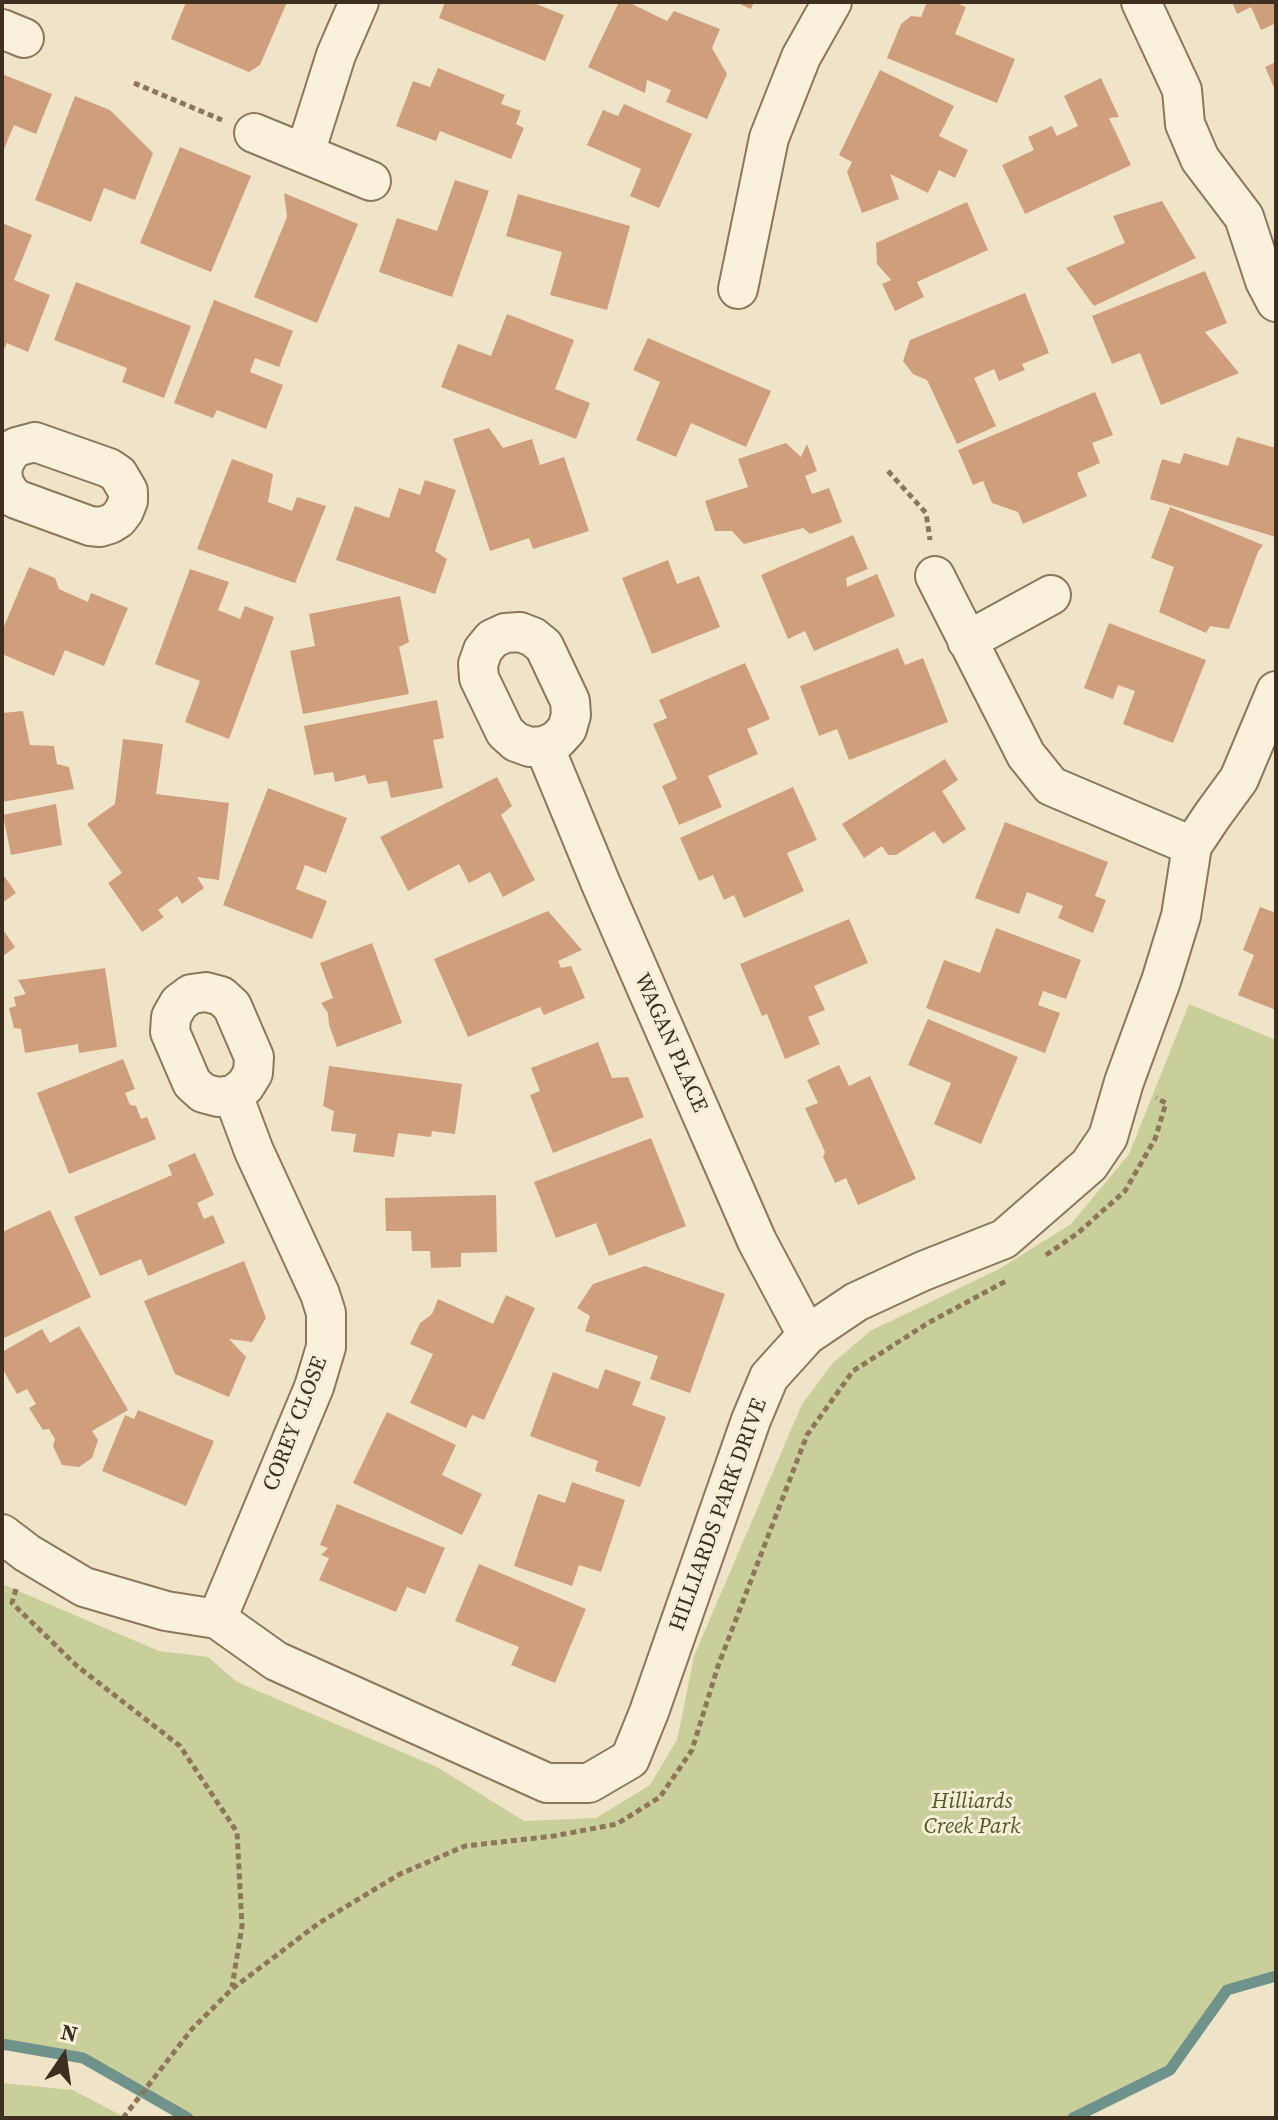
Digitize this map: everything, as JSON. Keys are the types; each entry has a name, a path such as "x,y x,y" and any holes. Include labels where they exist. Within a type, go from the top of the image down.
{"street":[{"path":"305,153 336,55 359,2"},
{"path":"738,289 769,138 801,57 832,2"},
{"path":"1141,2 1182,90 1185,124 1200,159 1244,217 1265,281 1276,302"},
{"path":"254,133 371,181"},
{"path":"935,576 1026,755 1051,786 1192,846"},
{"path":"967,641 1051,595"},
{"name":"HILLIARDS PARK DRIVE","path":"14,1544 84,1587 166,1611 217,1619 276,1661 547,1783 589,1783 630,1759 769,1377 807,1335 856,1302 1004,1239 1089,1165 1108,1137 1181,916 1192,846 1239,779 1276,691"},
{"name":"WAGAN PLACE","path":"544,746 757,1241 807,1335"},
{"name":"COREY CLOSE","path":"217,1619 314,1387 326,1347 326,1313 320,1294 254,1151 233,1095"}],"path":[{"path":"134,83 254,133"},
{"path":"888,471 926,513 935,576"},
{"path":"14,1544 12,1603 77,1666 180,1746 237,1832 242,1926 232,1989"},
{"path":"123,2118 192,2029"}],"green space":[{"name":"Hilliards Creek Park","path":"1189,1004 1276,1040 1276,1976 1227,1990 1170,2070 1073,2118 188,2118 83,2058 2,2044 2,1584 159,1651 208,1657 237,1682 437,1767 524,1821 596,1818 650,1785 677,1740 694,1656 802,1404 832,1364 870,1331 999,1269 1071,1224 1129,1154"},
{"path":"2,2083 73,2090 126,2118 2,2118"}],"building":[{"path":"186,2 287,2 260,65 249,72 171,39"},
{"path":"445,2 531,2 564,15 545,61 439,18"},
{"path":"619,2 628,2 667,21 674,11 720,29 712,48 727,74 707,119 666,102 671,90 647,80 645,93 588,67"},
{"path":"735,2 754,2 751,9"},
{"path":"927,2 953,2 966,7 955,34 1015,59 997,103 887,58 901,24 911,16 921,17"},
{"path":"1232,2 1276,2 1276,23 1261,30 1251,7 1237,14"},
{"path":"1276,62 1276,92 1265,67"},
{"path":"438,68 505,95 501,104 521,111 516,124 524,128 511,159 440,131 436,141 396,126 413,81 430,87"},
{"path":"880,70 954,106 939,136 968,150 955,178 939,170 928,193 890,174 899,199 862,213 847,172 852,162 839,155"},
{"path":"2,74 52,94 36,134 14,125 2,154"},
{"path":"1101,78 1119,117 1109,118 1131,165 1025,214 1002,165 1034,150 1028,137 1052,126 1057,136 1078,126 1064,96"},
{"path":"75,96 110,110 153,153 135,200 104,188 91,222 35,200"},
{"path":"624,104 692,134 659,208 630,196 641,169 587,145 603,110 618,116"},
{"path":"180,147 251,176 211,272 140,243"},
{"path":"455,180 489,191 452,297 379,272 397,218 437,231"},
{"path":"284,193 358,224 317,323 254,297 287,217"},
{"path":"518,194 630,226 607,310 550,295 562,252 506,236"},
{"path":"1162,201 1196,258 1094,306 1066,268 1125,243 1113,216"},
{"path":"967,202 988,250 917,282 924,297 895,311 882,284 891,280 877,264 876,243"},
{"path":"2,223 32,235 14,280 50,295 28,352 7,343 2,354"},
{"path":"1205,271 1227,323 1205,332 1239,373 1161,405 1140,353 1112,364 1092,316"},
{"path":"76,282 191,326 164,398 122,382 127,368 54,340"},
{"path":"1025,293 1049,353 1022,364 1025,370 999,381 994,369 974,378 996,426 957,444 927,380 913,374 903,361 910,340"},
{"path":"214,300 293,331 279,367 255,358 250,372 283,385 266,429 217,410 213,418 174,403"},
{"path":"507,314 574,340 555,389 590,403 576,439 441,387 458,344 491,356"},
{"path":"648,338 771,391 746,447 691,423 676,457 636,440 660,382 633,370"},
{"path":"1095,392 1113,435 1092,443 1100,463 1077,473 1087,496 1023,524 1018,512 992,503 983,481 973,485 958,450"},
{"path":"489,428 503,448 532,439 540,465 564,457 589,531 533,549 529,538 490,551 453,439"},
{"path":"1237,437 1276,448 1276,537 1150,499 1162,459 1180,464 1184,453 1228,466"},
{"path":"786,443 801,457 807,444 817,471 805,476 812,494 829,488 842,522 810,534 803,528 744,544 732,531 715,531 705,501 748,487 738,459"},
{"path":"232,459 273,474 268,502 292,511 297,497 326,506 295,583 197,549"},
{"path":"425,480 456,490 435,551 447,559 435,594 336,560 355,506 389,518 399,488 420,495"},
{"path":"1170,507 1263,545 1229,629 1210,626 1206,633 1159,612 1174,567 1151,558"},
{"path":"853,535 868,569 846,578 847,587 877,574 895,616 814,651 805,631 788,639 761,575"},
{"path":"668,560 677,584 699,576 720,627 652,654 622,578"},
{"path":"29,567 55,578 59,589 88,602 91,593 128,608 104,666 65,650 54,676 2,654 2,631"},
{"path":"190,569 229,582 218,610 240,619 245,606 274,617 229,739 185,722 200,681 155,664"},
{"path":"400,596 409,642 399,647 409,694 303,714 290,651 315,646 309,614"},
{"path":"1109,623 1206,660 1173,743 1123,724 1135,691 1118,685 1113,699 1084,688"},
{"path":"898,648 905,665 923,658 948,722 849,760 837,729 819,736 800,686"},
{"path":"745,663 770,719 747,729 758,754 708,776 722,807 679,825 662,786 677,779 653,724 667,718 659,700"},
{"path":"437,700 444,738 433,740 443,788 391,798 387,781 368,784 365,775 335,782 333,772 314,775 304,726"},
{"path":"23,711 30,745 54,746 57,764 69,767 74,789 2,802 2,713"},
{"path":"123,739 163,744 156,794 229,803 219,880 197,877 204,888 182,904 177,896 158,910 164,917 142,932 108,883 122,873 87,824 115,804"},
{"path":"945,759 958,780 942,791 966,829 943,844 934,831 896,855 888,855 882,846 864,858 842,824"},
{"path":"497,777 512,806 501,815 535,880 503,897 490,872 469,883 459,864 408,891 380,837"},
{"path":"793,787 817,840 787,853 804,891 744,918 734,895 724,900 713,875 699,881 680,838"},
{"path":"268,788 347,818 326,873 305,865 296,889 327,901 312,939 223,905"},
{"path":"56,804 62,845 11,855 3,815"},
{"path":"1005,822 1108,862 1095,896 1106,900 1093,933 1058,918 1063,906 1027,892 1019,914 975,898"},
{"path":"2,873 16,893 2,903"},
{"path":"1260,907 1276,913 1276,1010 1238,995 1254,955 1243,950"},
{"path":"548,911 582,950 558,961 561,968 571,966 585,998 544,1015 540,1007 468,1037 434,959"},
{"path":"849,919 868,963 814,986 825,1010 808,1017 820,1044 785,1059 767,1014 762,1016 740,964"},
{"path":"2,928 15,947 2,957"},
{"path":"996,928 1081,960 1066,999 1043,991 1038,1005 1060,1013 1045,1053 926,1008 944,960 980,973"},
{"path":"372,943 402,1023 337,1047 328,1013 321,1003 333,998 320,963"},
{"path":"105,968 117,1047 79,1053 78,1044 25,1053 21,1029 14,1028 9,1008 16,1006 14,997 26,994 18,980"},
{"path":"928,1019 1018,1057 981,1144 934,1124 951,1083 908,1065"},
{"path":"598,1042 612,1078 628,1077 644,1117 553,1153 530,1095 540,1091 531,1068"},
{"path":"123,1059 135,1089 125,1093 130,1105 136,1106 141,1119 147,1117 156,1139 69,1174 37,1093"},
{"path":"839,1065 849,1086 870,1076 916,1179 858,1205 846,1178 835,1183 805,1108 818,1103 807,1080"},
{"path":"329,1066 462,1084 455,1134 432,1131 431,1137 398,1133 394,1157 353,1152 356,1134 331,1131 334,1111 323,1106"},
{"path":"651,1138 686,1226 609,1256 596,1223 556,1238 534,1182"},
{"path":"195,1153 214,1195 197,1203 204,1219 213,1215 225,1243 148,1276 141,1259 100,1276 74,1217 172,1175 168,1165"},
{"path":"496,1195 497,1252 461,1253 461,1267 431,1268 430,1251 412,1251 411,1231 386,1231 385,1198"},
{"path":"50,1210 91,1297 2,1339 2,1232"},
{"path":"244,1261 266,1318 252,1342 229,1339 246,1357 229,1397 175,1374 144,1301"},
{"path":"645,1266 725,1294 690,1393 650,1379 658,1356 585,1331 590,1316 577,1308 593,1284"},
{"path":"506,1295 535,1308 484,1420 472,1415 466,1428 410,1403 433,1354 410,1344 420,1323 432,1314 438,1299 493,1324"},
{"path":"79,1326 128,1410 92,1431 98,1440 92,1458 79,1467 62,1465 53,1446 55,1439 49,1429 43,1430 29,1408 36,1404 27,1389 17,1394 2,1368 2,1352 42,1329 50,1343"},
{"path":"605,1369 641,1382 632,1405 666,1417 640,1487 595,1471 598,1461 530,1436 553,1372 598,1389"},
{"path":"138,1410 214,1441 186,1506 102,1471 125,1415 134,1419"},
{"path":"387,1412 456,1445 442,1475 482,1494 462,1535 353,1483"},
{"path":"572,1482 625,1500 601,1572 579,1565 572,1586 514,1566 538,1494 565,1503"},
{"path":"337,1504 445,1548 425,1594 407,1587 396,1612 319,1580 329,1558 321,1555 328,1548 320,1545"},
{"path":"479,1564 586,1609 555,1683 511,1665 519,1647 455,1621"}],"waterway":[{"path":"1073,2118 1170,2070 1227,1990 1276,1976"},
{"path":"2,2044 83,2058 188,2118"}]}
